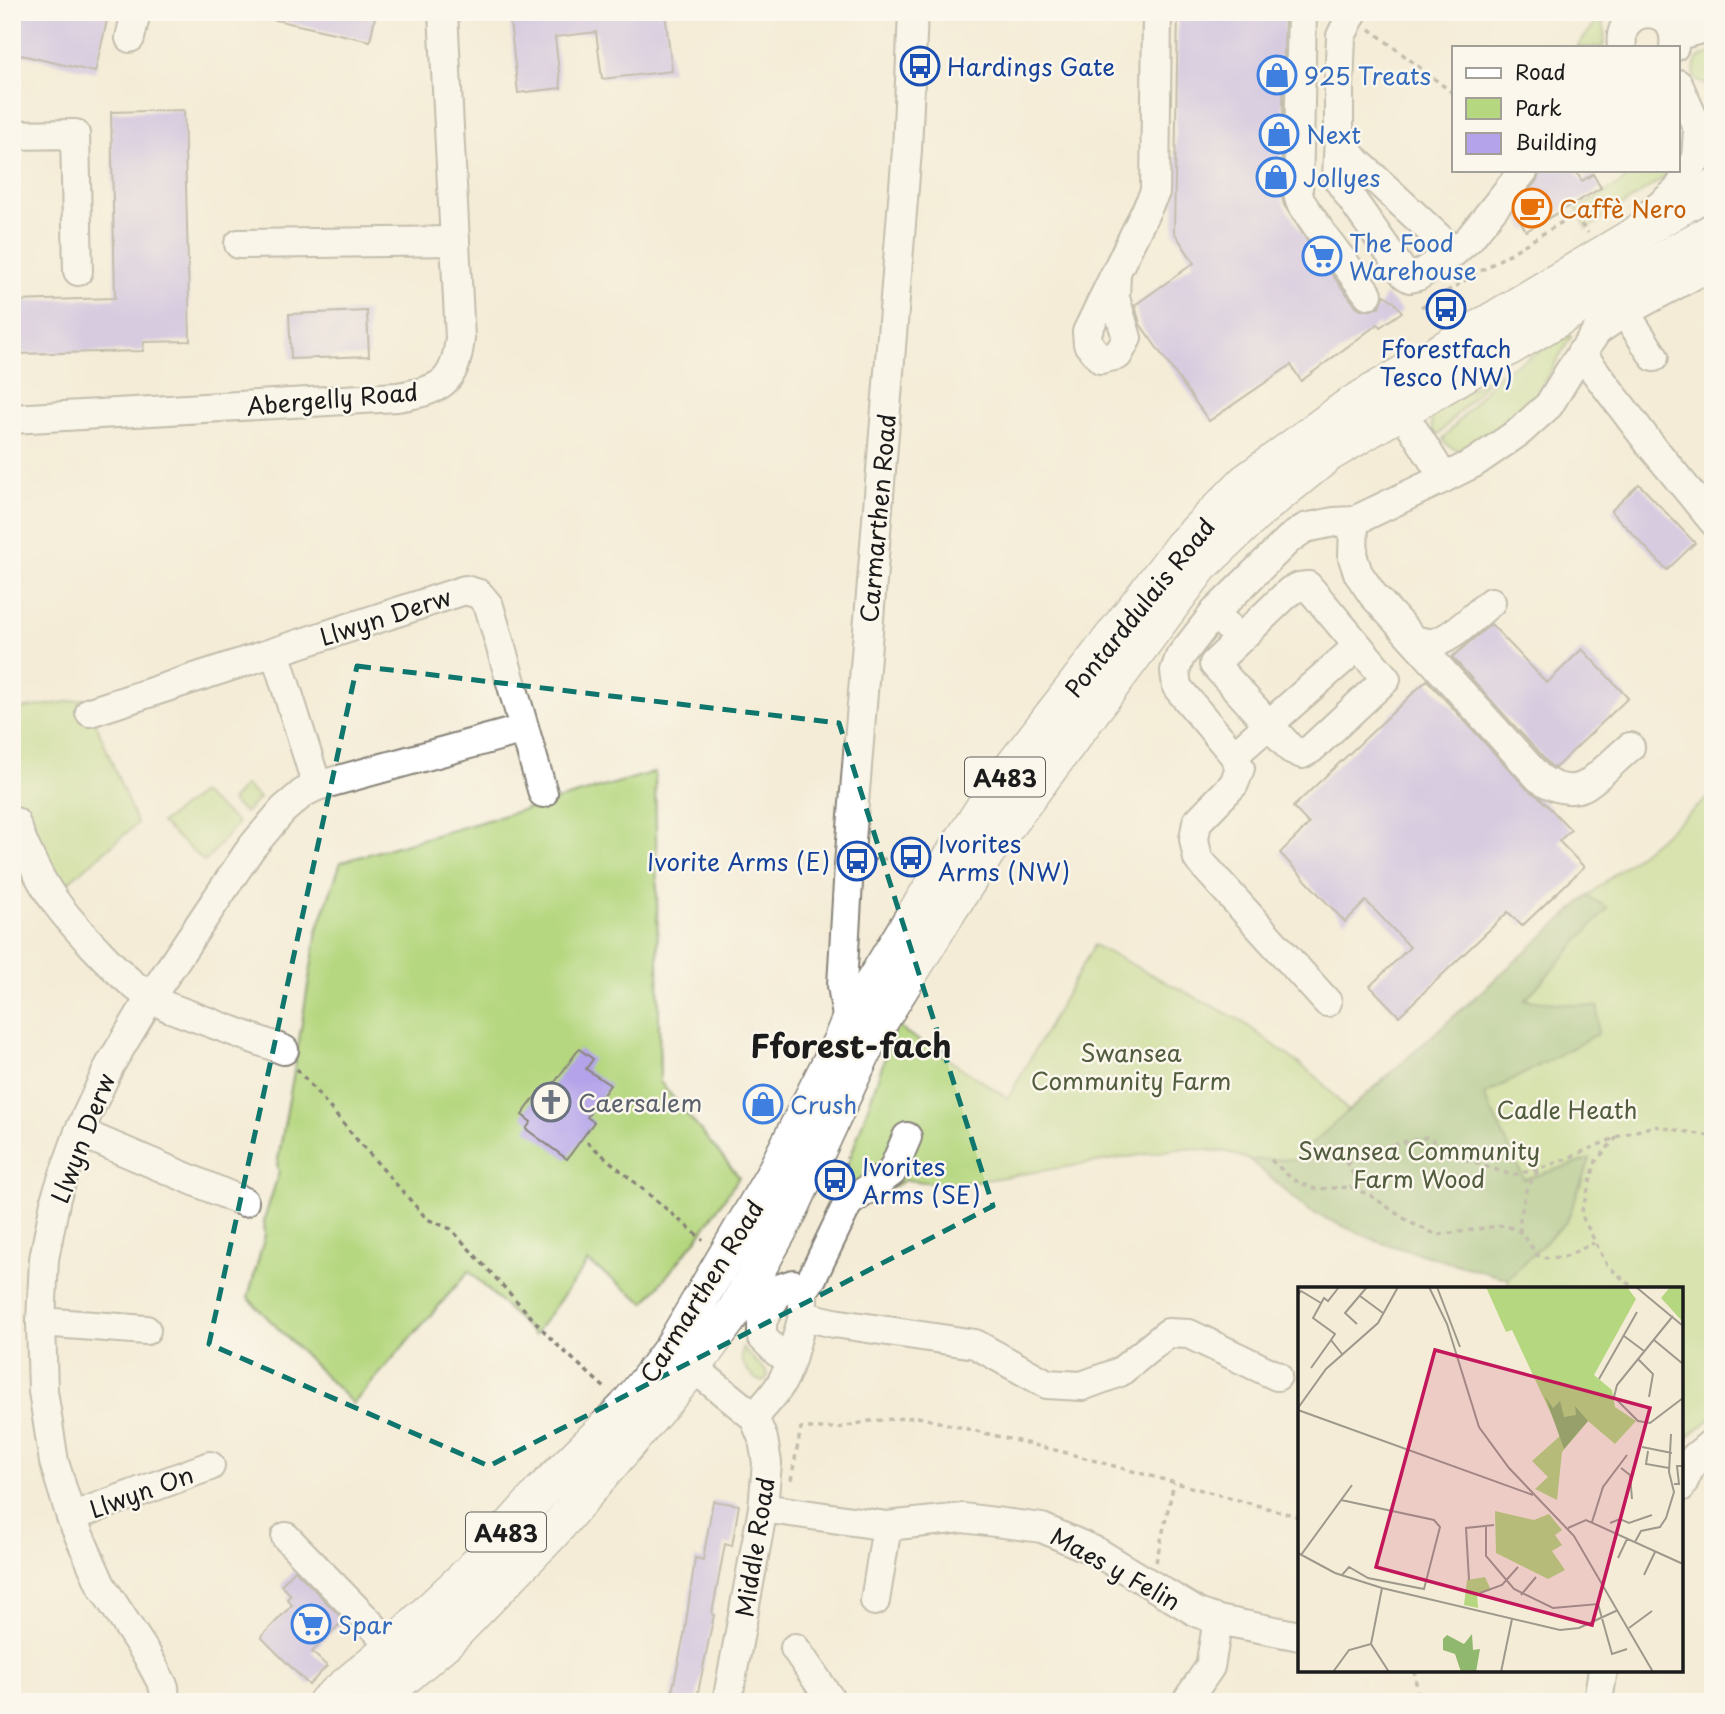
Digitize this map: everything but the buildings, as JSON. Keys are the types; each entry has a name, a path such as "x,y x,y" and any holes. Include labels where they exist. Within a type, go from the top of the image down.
{"main road":[{"name":"Pontarddulais Road","path":"859,1030 912,918 996,788 1182,546 1245,482 1347,407 1595,243 1713,188"},
{"name":"Pontarddulais Road","path":"859,1030 988,851 1201,566 1261,509 1329,454 1713,231"},
{"name":"Carmarthen Road","path":"376,1702 447,1641 552,1532 682,1358 723,1259 772,1177 794,1134 859,1030"},
{"name":"Carmarthen Road","path":"326,1702 392,1646 470,1572 542,1491 625,1407 735,1310 788,1215 859,1030"}],"street":[{"name":"Abergelly Road","path":"12,419 397,397 436,388 446,380 454,369 460,338 443,12"},
{"name":"Carmarthen Road","path":"859,1030 842,985 859,909 851,837 907,150 913,12"},
{"path":"1116,273 1155,192 1157,12"},
{"path":"1302,12 1298,193 1300,201 1368,294"},
{"path":"1622,46 1623,30 1628,22 1642,14 1651,13 1667,21 1672,27 1674,42 1713,26"},
{"path":"1352,14 1341,36 1337,178 1405,275 1410,278 1418,276 1469,239 1522,172"},
{"path":"1680,83 1700,99 1713,116"},
{"path":"1595,243 1677,191 1696,160 1698,129 1680,86"},
{"path":"12,135 75,134 78,271"},
{"path":"1339,137 1352,157 1454,252"},
{"path":"239,244 455,241"},
{"path":"1327,1002 1198,859 1194,839 1197,822 1234,784 1240,768 1234,755 1177,687 1175,671 1180,657 1215,612 1289,539 1305,528 1353,521 1474,463 1519,432 1549,405 1597,331 1625,312 1713,265"},
{"path":"1625,312 1654,357"},
{"path":"1581,353 1649,443 1713,521"},
{"path":"1402,411 1444,478"},
{"path":"1353,521 1353,558 1358,573 1373,595 1539,778 1552,787 1583,787 1630,747"},
{"path":"1308,586 1386,679 1311,749 1302,754 1291,749 1214,664 1239,639 1290,591 1308,586"},
{"name":"Llwyn Derw","path":"90,712 465,590 479,594 489,606 542,793"},
{"path":"1414,640 1440,642 1490,602"},
{"path":"1215,612 1239,639"},
{"path":"1234,755 1358,646"},
{"path":"275,652 317,786"},
{"name":"Llwyn Derw","path":"165,1702 164,1687 102,1584 71,1517 54,1462 43,1391 41,1322 44,1259 56,1197 79,1132 110,1065 150,998 251,848 283,810 303,793 317,786 524,729"},
{"path":"15,822 40,878 57,904 116,970 150,998 168,1007 284,1050"},
{"path":"79,1132 244,1202"},
{"path":"682,1358 754,1417 778,1391 788,1374 784,1355 812,1278 848,1203 892,1172 907,1138"},
{"path":"784,1355 762,1337 762,1321 781,1288 793,1284 803,1304 834,1324 975,1345 1047,1384 1083,1386 1121,1372 1168,1333 1189,1334 1277,1376"},
{"path":"41,1322 146,1330"},
{"name":"Middle Road","path":"727,1702 774,1509 763,1439 754,1417"},
{"path":"1683,1483 1695,1457 1713,1441"},
{"name":"Llwyn On","path":"71,1517 210,1465"},
{"name":"Maes y Felin","path":"774,1509 887,1526 963,1518 1042,1528 1097,1552 1198,1614 1298,1636"},
{"path":"875,1601 887,1526"},
{"path":"286,1537 392,1646"},
{"path":"1186,1702 1210,1667 1218,1620"},
{"path":"795,1648 832,1702"},
{"path":"1601,1702 1599,1694 1603,1672"}],"path":[{"path":"1352,14 1452,92"},
{"path":"1422,307 1574,215 1595,243"},
{"path":"870,860 911,857"},
{"path":"284,1050 306,1080 427,1219 452,1230 554,1342 625,1407"},
{"path":"1309,1147 1350,1163 1395,1144 1427,1137 1464,1160 1512,1175 1539,1169 1619,1136 1654,1126 1713,1138"},
{"path":"1619,1136 1596,1161 1581,1214 1606,1265 1632,1287"},
{"path":"587,1142 723,1259"},
{"path":"1271,1160 1292,1179 1315,1189 1350,1187 1370,1195 1411,1223 1438,1235 1505,1225 1520,1232 1540,1258 1564,1257 1594,1243"},
{"path":"1345,1161 1357,1181 1350,1187"},
{"path":"1520,1232 1526,1190 1539,1169"},
{"path":"774,1509 801,1428 838,1427 870,1421 918,1418 1063,1452 1298,1516"},
{"path":"1150,1584 1174,1483"},
{"path":"1414,1672 1419,1702"}],"highlighted area":[{"path":"357,666 839,723 993,1206 489,1466 209,1344"}],"green space":[{"path":"1600,17 1605,31 1603,46 1578,46"},
{"path":"1713,52 1713,88 1697,81 1694,76 1698,58"},
{"path":"1630,172 1669,172 1587,229 1576,209 1621,183"},
{"path":"1570,335 1528,409 1470,450 1458,450 1446,444 1443,439 1499,374"},
{"path":"1494,374 1439,434 1434,435 1431,423 1435,412"},
{"path":"86,699 137,824 53,895 12,815 12,710"},
{"path":"655,772 660,1082 739,1177 699,1236 645,1303 588,1262 534,1335 469,1271 353,1404 248,1298 265,1235 264,1220 279,1172 277,1165 317,931 341,862"},
{"path":"245,785 259,798 245,813 231,801"},
{"path":"201,793 238,823 205,862 161,823"},
{"name":"Cadle Heath","path":"1713,794 1713,1417 1683,1440 1683,1287 1510,1287 1508,1279 1379,1242 1309,1211 1250,1160 1227,1152 1184,1148 954,1185 905,1180 855,1206 847,1167 896,1026 1008,1098 1094,945 1240,1020 1317,1077 1348,1111 1588,896"},
{"name":"Swansea Community Farm Wood","path":"1588,896 1608,908 1525,1000 1598,1007 1598,1034 1484,1095 1524,1179 1590,1159 1567,1221 1508,1279 1379,1242 1309,1211 1250,1160 1295,1159"},
{"path":"742,1348 766,1371 768,1376 765,1380 757,1380 747,1370 743,1362"}],"place":[{"name":"Hardings Gate","path":"920,66"},
{"name":"925 Treats","path":"1277,75"},
{"name":"Next","path":"1279,134"},
{"name":"Jollyes","path":"1276,177"},
{"name":"Caffè Nero","path":"1532,208"},
{"name":"The Food Warehouse","path":"1322,256"},
{"name":"Fforestfach Tesco (NW)","path":"1446,309"},
{"name":"Ivorites Arms (NW)","path":"911,857"},
{"name":"Ivorite Arms (E)","path":"857,861"},
{"name":"Caersalem","path":"551,1102"},
{"name":"Crush","path":"763,1104"},
{"name":"Ivorites Arms (SE)","path":"835,1180"},
{"name":"Spar","path":"311,1624"}],"district":[{"name":"Fforest-fach","path":"851,1045"}],"park label":[{"name":"Swansea Community Farm","path":"1131,1066"}]}
